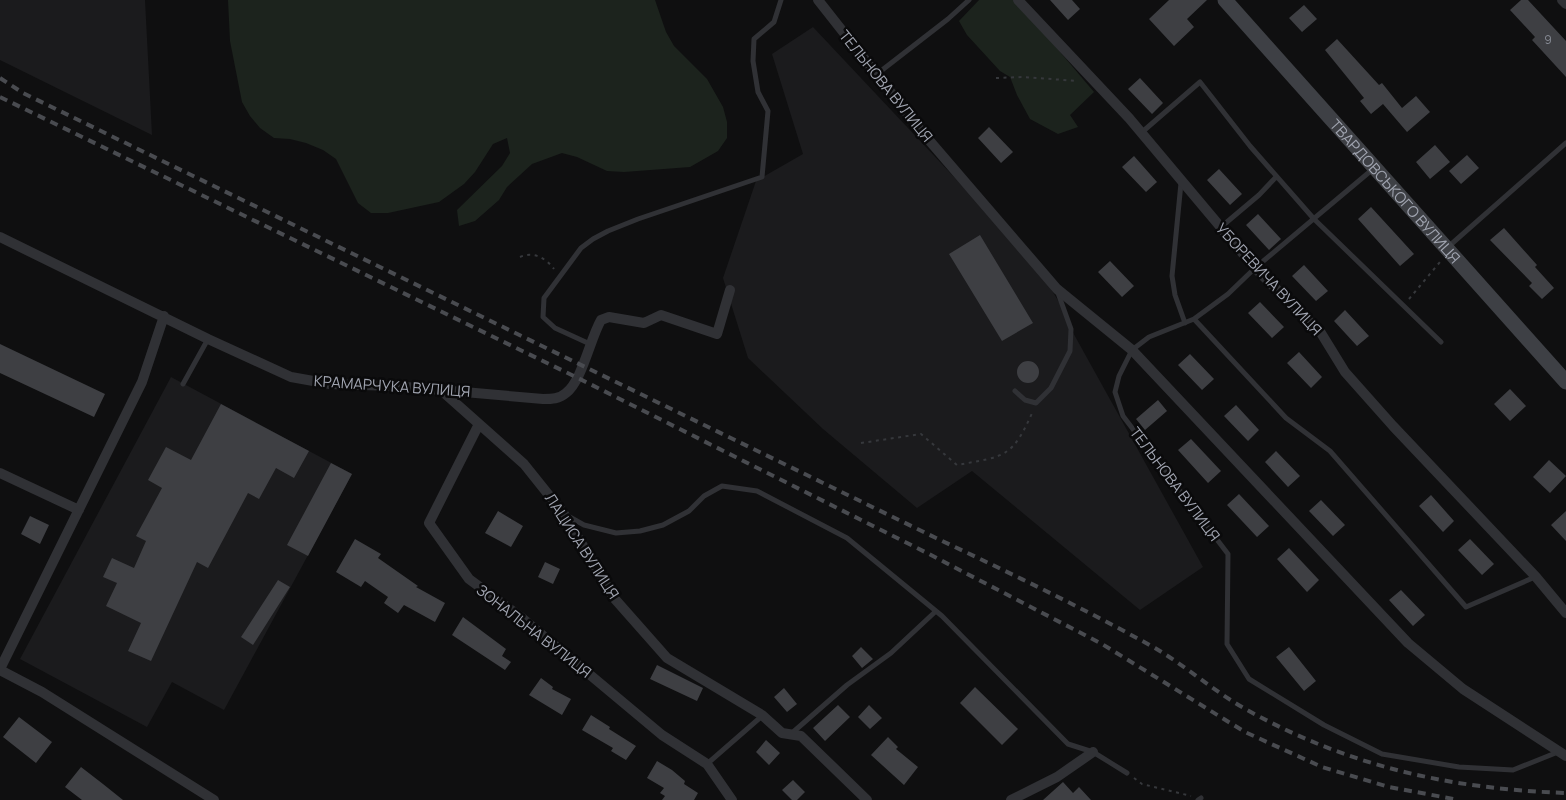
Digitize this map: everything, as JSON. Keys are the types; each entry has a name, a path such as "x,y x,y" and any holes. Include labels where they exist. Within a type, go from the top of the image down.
{"main road":[{"name":"ТВАРДОВСЬКОГО ВУЛИЦЯ","path":"1225,0 1566,382"}],"street":[{"name":"ТЕЛЬНОВА ВУЛИЦЯ","path":"818,0 876,75 1057,288 1132,350 1408,643 1463,688 1562,754"},
{"name":"УБОРЕВИЧА ВУЛИЦЯ","path":"1018,0 1096,83 1255,268 1321,333 1345,372 1393,426 1536,577 1566,613"},
{"path":"1563,0 1566,4"},
{"name":"КРАМАРЧУКА ВУЛИЦЯ","path":"0,237 208,339 291,376 330,384 395,386 442,391 485,392 543,399 557,398 568,392 578,378 601,320 609,317 644,323 662,315 717,334 730,290"},
{"path":"164,316 142,382 0,670 42,692 214,800"},
{"name":"ЛАЦИСА ВУЛИЦЯ","path":"442,391 524,464 564,514 614,598 668,658 762,716 782,733 801,736 867,800"},
{"name":"ЗОНАЛЬНА ВУЛИЦЯ","path":"479,424 429,523 469,579 522,618 662,735 706,764 732,800"},
{"path":"0,473 79,510"},
{"path":"1011,800 1056,777 1094,752"}],"lane":[{"path":"590,344 555,328 543,317 544,298 581,248 608,231 762,177 768,111 758,92 753,61 754,39 774,22 781,0"},
{"path":"876,75 969,0"},
{"path":"1141,134 1200,82 1250,146 1314,219 1441,342"},
{"path":"1445,248 1566,143"},
{"path":"1132,350 1149,338 1194,319 1228,294 1255,268 1374,168"},
{"path":"1221,227 1259,195 1276,177"},
{"path":"1181,180 1173,276 1175,295 1185,323"},
{"path":"1015,391 1025,400 1036,403 1051,388 1070,351 1071,328 1057,288"},
{"path":"1194,319 1286,418 1330,451 1466,607 1536,577"},
{"path":"183,384 208,339"},
{"name":"ТЕЛЬНОВА ВУЛИЦЯ","path":"1132,350 1119,376 1115,392 1123,416 1228,554 1227,644 1249,679 1324,725 1382,754 1459,767 1513,770 1562,754"},
{"path":"564,514 585,525 616,533 640,531 663,525 689,511 704,496 722,486 757,491 847,538 936,611 1068,744 1094,752 1127,773"},
{"path":"791,734 848,685 891,653 936,611"},
{"path":"706,764 762,716"}],"path":[{"path":"996,78 1023,77 1096,83"},
{"path":"1404,306 1437,267 1445,248"},
{"path":"520,256 528,253 540,257 560,276"},
{"path":"861,443 921,434 957,465 987,460 1007,453 1020,440 1036,403"},
{"path":"1127,773 1142,784 1199,799"}],"shaded area":[{"path":"0,0 145,0 152,135 0,60"},
{"path":"228,0 655,0 666,32 674,46 707,79 723,107 727,122 727,138 718,151 690,167 624,172 607,171 577,157 562,153 532,164 507,187 499,200 475,221 459,226 457,210 502,166 510,153 507,138 493,144 475,172 464,184 439,202 388,213 371,213 358,203 336,159 323,150 306,143 274,138 260,128 250,116 242,102 230,41"},
{"path":"979,0 1016,0 1094,92 1070,115 1078,127 1058,134 1030,119 1010,77 1000,71 967,35 959,21"},
{"path":"813,27 1035,263 1067,315 1071,329 1203,567 1140,610 972,471 917,508 823,429 748,358 723,278 756,181 803,154 772,54"},
{"path":"171,377 352,474 224,710 172,682 147,727 20,659"}],"building":[{"path":"1050,0 1072,0 1080,9 1068,20"},
{"path":"1169,0 1207,0 1187,19 1194,27 1174,46 1149,19"},
{"path":"1521,0 1528,0 1566,41 1566,77 1532,40 1535,37 1510,10"},
{"path":"1304,5 1317,19 1302,32 1289,18"},
{"path":"1337,39 1379,85 1382,83 1402,108 1416,96 1430,112 1407,132 1383,104 1371,114 1360,101 1364,98 1325,50"},
{"path":"1140,78 1163,103 1152,114 1128,89"},
{"path":"989,127 1013,152 1001,163 978,138"},
{"path":"1435,145 1450,162 1430,179 1416,162"},
{"path":"1467,155 1479,168 1461,184 1449,171"},
{"path":"1134,156 1157,182 1146,192 1122,167"},
{"path":"1219,169 1242,194 1230,205 1207,180"},
{"path":"1371,207 1414,254 1400,266 1358,219"},
{"path":"1258,214 1281,239 1269,250 1246,225"},
{"path":"1504,228 1554,288 1542,299 1529,286 1532,283 1490,240"},
{"path":"980,235 1033,323 1002,341 949,254"},
{"path":"1110,261 1134,286 1122,297 1098,272"},
{"path":"1304,265 1328,291 1316,301 1292,276"},
{"path":"1260,302 1284,327 1272,338 1248,313"},
{"path":"1345,310 1369,336 1357,346 1334,321"},
{"path":"0,344 105,394 94,417 0,373"},
{"path":"1299,352 1322,377 1311,388 1287,363"},
{"path":"1190,354 1214,379 1202,390 1178,365"},
{"path":"1028,361 1036,364 1039,372 1036,380 1028,383 1020,380 1017,372 1020,364"},
{"path":"1510,389 1526,406 1510,421 1494,404"},
{"path":"1158,400 1167,411 1145,430 1136,419"},
{"path":"221,404 309,451 294,478 276,468 259,499 248,493 208,568 197,562 151,661 128,651 141,623 106,606 117,583 103,577 112,558 134,568 146,541 136,536 162,488 148,480 166,447 191,460"},
{"path":"1236,405 1259,430 1248,441 1224,416"},
{"path":"1191,439 1221,471 1208,483 1178,450"},
{"path":"1276,451 1300,476 1288,487 1265,462"},
{"path":"1549,460 1566,476 1550,493 1533,477"},
{"path":"331,463 352,474 308,556 287,545"},
{"path":"1239,494 1269,526 1257,537 1227,505"},
{"path":"1431,495 1454,521 1443,532 1419,506"},
{"path":"1321,500 1345,525 1333,536 1309,511"},
{"path":"498,511 523,526 511,547 485,533"},
{"path":"1566,511 1566,541 1551,525"},
{"path":"30,516 49,525 40,544 21,534"},
{"path":"355,539 381,554 378,558 418,586 416,587 445,603 435,622 404,605 398,613 384,603 388,597 365,581 361,587 336,572"},
{"path":"1470,539 1494,564 1482,575 1458,550"},
{"path":"1289,548 1319,580 1307,592 1277,559"},
{"path":"545,562 560,569 553,584 538,577"},
{"path":"278,580 290,587 253,645 241,637"},
{"path":"1401,590 1425,615 1413,626 1389,600"},
{"path":"463,617 506,649 502,656 511,662 505,670 452,635"},
{"path":"861,647 873,659 862,668 852,656"},
{"path":"1289,647 1316,681 1304,691 1276,657"},
{"path":"657,665 703,688 697,701 650,679"},
{"path":"541,678 553,687 552,689 571,699 562,715 529,695"},
{"path":"975,687 1018,729 1002,745 960,703"},
{"path":"784,688 797,704 787,712 774,697"},
{"path":"838,705 850,717 825,741 813,728"},
{"path":"869,705 882,718 870,729 858,717"},
{"path":"591,715 636,746 626,760 611,751 613,748 582,730"},
{"path":"19,717 52,742 36,763 3,737"},
{"path":"888,737 898,747 896,749 918,767 904,785 871,755"},
{"path":"766,740 780,753 769,765 756,752"},
{"path":"657,761 672,770 685,781 684,784 698,793 694,800 662,800 665,796 660,793 664,788 647,778"},
{"path":"81,767 123,800 82,800 65,787"},
{"path":"793,780 805,792 797,800 792,800 782,790"},
{"path":"1063,782 1073,793 1079,787 1091,800 1043,800"}],"railway":[{"path":"0,78 23,93 1074,605 1155,648 1237,704 1287,730 1325,747 1403,772 1482,786 1566,793"},
{"path":"0,97 578,378 929,554 1102,644 1245,732 1322,767 1389,787 1459,800"}]}
